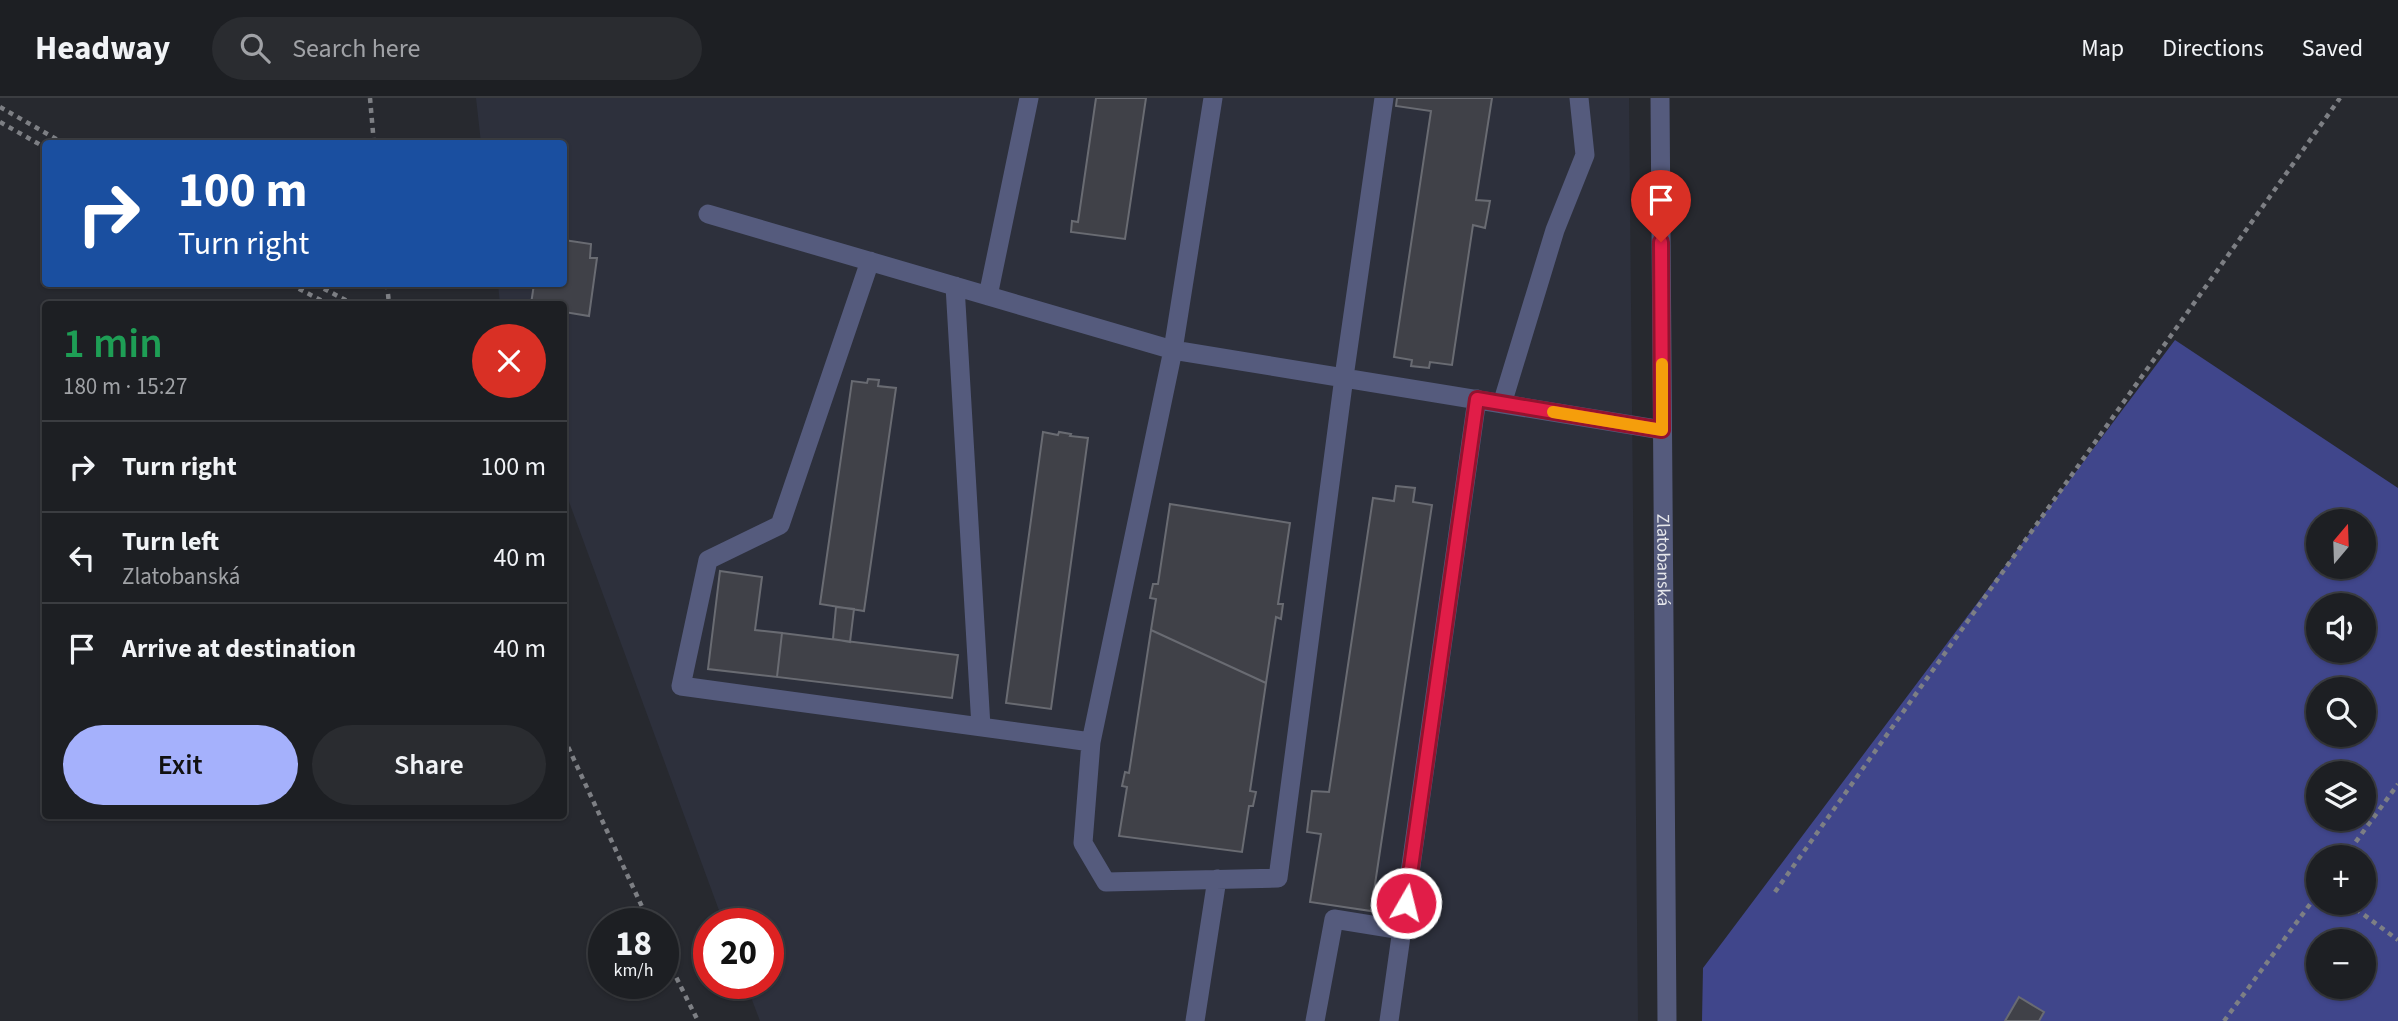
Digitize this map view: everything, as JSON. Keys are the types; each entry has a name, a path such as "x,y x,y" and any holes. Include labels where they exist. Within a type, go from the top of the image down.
{"street":[{"path":"988,296 1029,98"},
{"path":"1213,98 1172,350 1091,742 1083,843 1107,882 1278,878 1384,98"},
{"path":"1503,404 1555,230 1585,155 1579,98"},
{"name":"Zlatobanská","path":"1660,98 1667,1021"},
{"path":"709,214 1172,350 1662,430"},
{"path":"870,261 780,525 708,560 681,686 1091,742"},
{"path":"955,286 981,727"},
{"path":"1389,1021 1477,399"},
{"path":"1195,1021 1217,879"},
{"path":"1315,1021 1334,919 1402,930"}],"path":[{"path":"370,98 374,140"},
{"path":"1775,892 2340,98"},
{"path":"0,107 58,140"},
{"path":"0,122 42,146"},
{"path":"296,287 322,301"},
{"path":"322,287 347,301"},
{"path":"567,744 643,908"},
{"path":"2353,845 2398,784"},
{"path":"2224,1021 2306,910"},
{"path":"2364,915 2398,940"},
{"path":"679,983 698,1021"}],"shaded area":[{"path":"476,98 1629,98 1638,1021 760,1021 752,999 784,999 784,908 718,908 567,496 567,301 500,301 498,287 567,287 567,140 481,140"},
{"path":"2175,340 2398,488 2398,1021 1702,1021 1703,968"}],"building":[{"path":"1096,98 1146,98 1125,239 1071,232 1072,221 1078,222"},
{"path":"1397,98 1492,98 1476,200 1490,201 1485,228 1473,225 1452,365 1430,362 1429,368 1411,366 1412,360 1394,357 1431,111 1396,106"},
{"path":"567,240 591,244 590,258 597,258 589,316 567,312 567,301 531,301 534,287 567,287"},
{"path":"868,379 879,380 878,386 896,388 864,611 820,604 852,381 867,383"},
{"path":"1043,432 1058,435 1059,432 1088,438 1051,709 1006,703"},
{"path":"1396,486 1415,488 1413,502 1432,505 1371,911 1310,902 1321,834 1307,832 1312,791 1329,792 1373,498 1394,501"},
{"path":"1170,504 1290,523 1278,604 1283,604 1281,619 1276,617 1266,683 1151,630 1156,599 1150,598 1153,584 1158,584"},
{"path":"720,571 762,577 755,630 782,633 777,677 708,669"},
{"path":"836,607 854,609 850,642 833,639"},
{"path":"1151,630 1266,683 1250,791 1256,792 1253,806 1249,806 1242,852 1119,836 1127,787 1122,786 1125,772 1129,773"},
{"path":"782,633 958,655 952,698 777,677"},
{"path":"2019,997 2044,1012 2039,1021 2005,1021"}],"slow traffic":[{"path":"1553,412 1662,430 1662,364"}],"route":[{"path":"1406,903 1477,399 1662,430 1661,242"}]}
